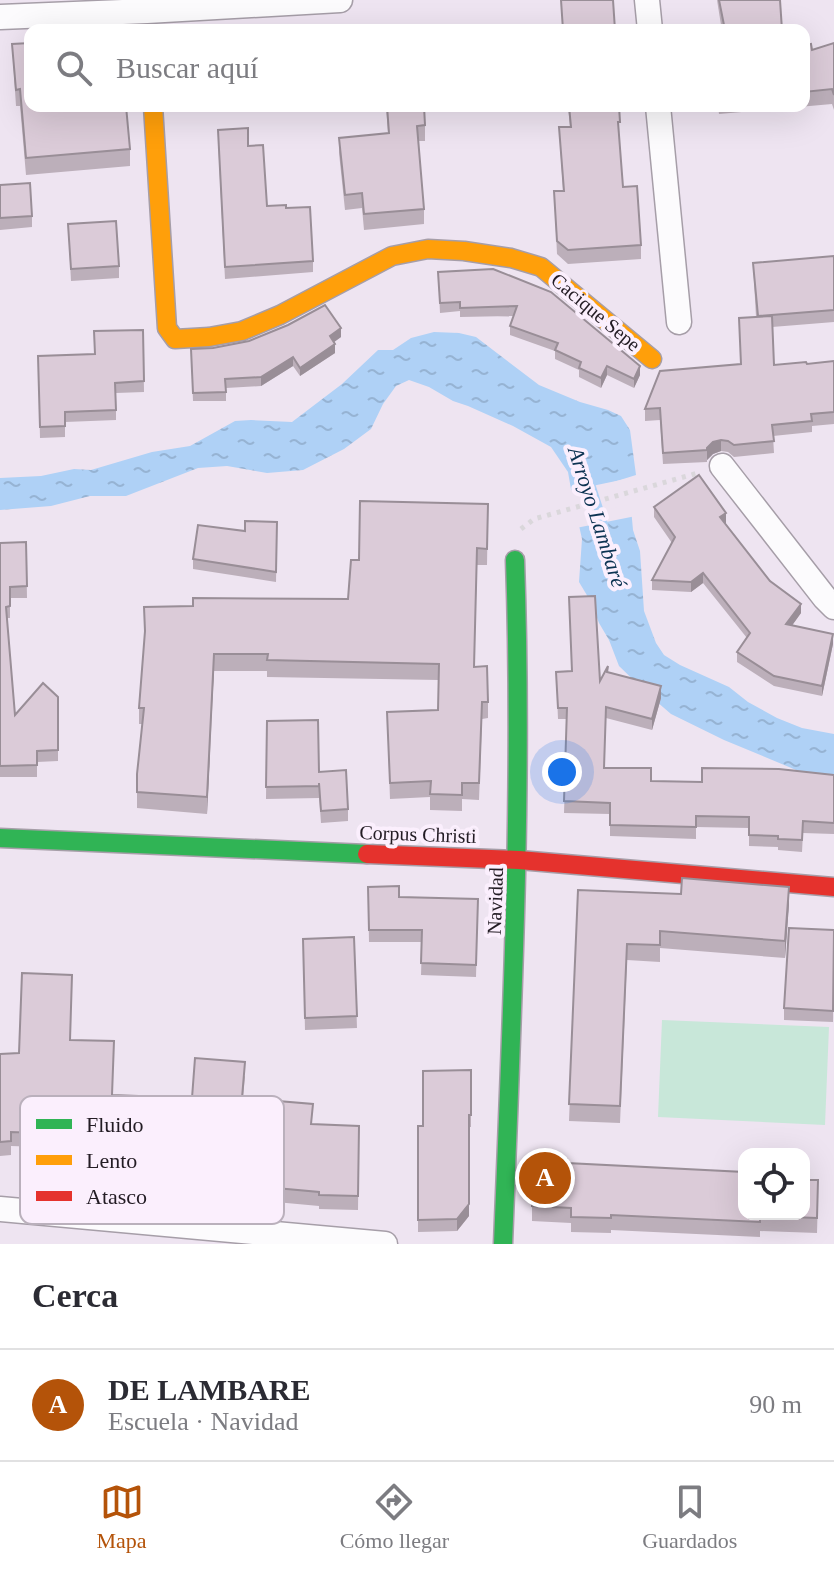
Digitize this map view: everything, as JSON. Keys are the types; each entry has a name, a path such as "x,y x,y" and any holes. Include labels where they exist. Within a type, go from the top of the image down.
{"street":[{"path":"0,17 147,20 340,0"},
{"path":"647,0 649,24"},
{"name":"Cacique Sepe","path":"153,112 167,328 175,339 242,331 280,315 392,256 428,249 511,258 541,267 652,359"},
{"path":"659,112 679,322"},
{"path":"722,466 834,607"},
{"name":"Navidad","path":"503,1244 519,860 519,645 515,560"},
{"name":"Corpus Christi","path":"0,838 519,860 834,887"},
{"path":"0,1209 20,1211"},
{"path":"165,1224 385,1244"}],"path":[{"path":"534,519 722,466"}],"green space":[{"path":"662,1020 829,1027 825,1125 658,1117"}],"water":[{"path":"434,332 476,337 539,385 621,416 630,430 636,475 572,495 568,472 551,447 513,426 409,380 396,386 371,429 344,449 303,470 267,473 227,466 198,468 126,496 90,496 51,506 0,510 0,478 41,476 74,469 91,470 152,452 190,446 235,421 292,422 342,384 378,350 393,350 411,338"},
{"path":"631,508 633,530 640,551 644,611 664,655 729,687 777,718 802,728 834,734 834,781 824,782 671,714 619,666 579,582 582,539 578,521"}],"pier":[{"path":"640,476 574,499 569,496 568,491"},
{"path":"631,504 635,507 636,516 576,528 576,517"}],"building":[{"path":"561,0 613,0 615,24 563,24"},
{"path":"719,0 780,0 782,24 724,24"},
{"path":"24,43 24,112 127,112 130,149 26,158 20,89 16,90 12,44"},
{"path":"834,43 834,95 832,89 810,91 810,44 812,50"},
{"path":"387,112 424,112 425,125 417,126 424,209 364,214 362,193 345,195 339,138 389,133"},
{"path":"570,112 619,112 623,187 637,186 641,245 568,250 557,241 554,191 564,191 559,127 571,127"},
{"path":"248,128 248,146 263,145 267,206 310,207 313,261 225,267 218,130"},
{"path":"30,183 32,216 0,218 0,185"},
{"path":"116,221 119,266 71,269 68,224"},
{"path":"834,256 834,310 758,316 753,263"},
{"path":"493,269 551,292 640,366 634,379 607,366 601,378 579,368 581,362 555,350 558,343 510,326 517,306 460,308 460,302 440,303 438,272"},
{"path":"325,305 341,328 330,336 335,344 300,368 293,357 261,377 225,379 226,392 193,393 191,349 249,341"},
{"path":"772,316 774,365 834,361 834,412 811,414 812,421 772,425 774,441 734,445 721,440 713,442 707,450 663,453 660,408 645,409 660,371 741,364 739,318"},
{"path":"143,330 144,381 115,383 116,410 65,412 65,426 40,427 38,356 95,354 94,331"},
{"path":"699,475 726,513 720,517 770,581 801,604 786,624 833,634 822,686 774,676 737,652 750,633 703,573 691,582 652,580 675,537 654,507"},
{"path":"360,501 488,504 487,549 477,548 474,667 487,666 488,702 482,702 479,783 462,783 462,795 430,794 431,781 390,783 387,712 438,710 439,664 267,660 268,654 214,654 207,797 137,792 144,708 139,708 144,607 193,606 193,598 348,599 351,560 359,560"},
{"path":"245,521 277,522 276,572 193,559 198,525 245,531"},
{"path":"26,542 27,586 10,587 10,606 6,607 15,715 43,683 58,697 58,750 37,751 37,765 0,766 0,543"},
{"path":"595,596 600,681 608,666 607,672 661,686 652,719 606,707 604,768 651,768 651,781 702,782 702,768 779,769 834,775 834,823 803,821 802,840 778,839 778,836 749,835 749,817 696,816 696,827 610,825 610,803 564,801 567,708 558,708 556,672 572,671 569,597"},
{"path":"318,720 319,772 346,770 348,809 321,811 319,783 319,786 266,787 267,721"},
{"path":"682,878 789,887 785,941 660,931 660,945 627,944 620,1106 569,1104 578,890 681,894"},
{"path":"399,886 399,897 478,899 476,965 421,963 422,930 369,930 368,887"},
{"path":"789,928 834,930 833,1011 784,1008"},
{"path":"354,937 357,1016 305,1018 303,939"},
{"path":"22,973 72,975 70,1040 114,1041 112,1095 139,1096 20,1096 20,1132 11,1132 11,1141 0,1142 0,1054 19,1053"},
{"path":"195,1058 245,1062 242,1096 192,1096"},
{"path":"471,1070 469,1204 457,1219 418,1220 418,1126 423,1126 423,1071"},
{"path":"284,1102 313,1104 311,1124 359,1126 358,1196 319,1195 319,1192 284,1189"},
{"path":"567,1159 567,1163 738,1172 738,1220 760,1222 611,1215 611,1218 571,1217 571,1208 532,1206 534,1162"},
{"path":"810,1180 818,1180 817,1218 810,1218"}],"waterway":[{"name":"Arroyo Lambaré","path":"589,479 604,526"}],"traffic: fast":[{"path":"503,1244 517,816 515,560"},
{"path":"0,838 367,854"}],"traffic: slow":[{"path":"153,112 167,328 175,339 242,331 280,315 392,256 428,249 511,258 541,267 652,359"}],"traffic: jam":[{"path":"367,854 519,860 834,887"}],"place":[{"name":"DE LAMBARE","path":"545,1178"}]}
